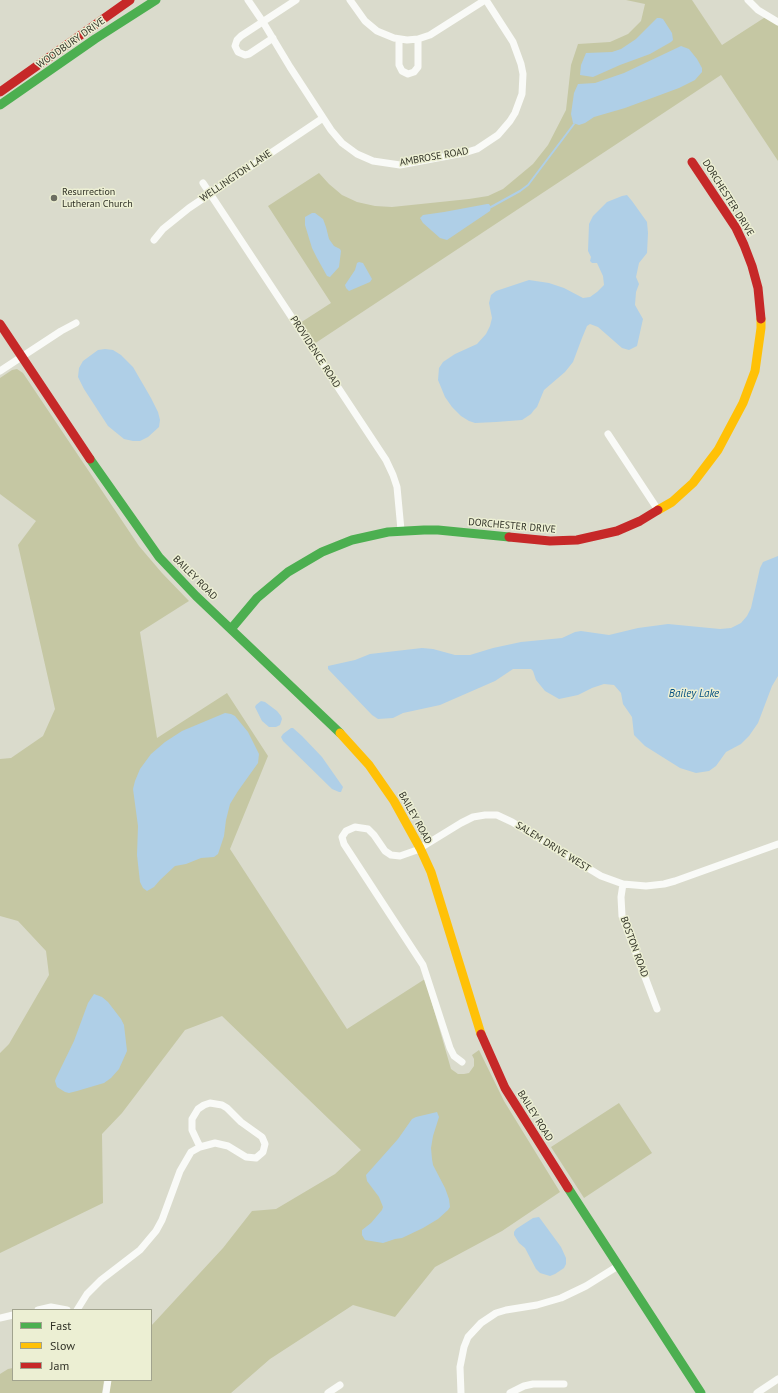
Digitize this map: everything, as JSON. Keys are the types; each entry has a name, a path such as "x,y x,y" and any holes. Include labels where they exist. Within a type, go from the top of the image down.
{"main road":[{"name":"WOODBURY DRIVE","path":"0,92 130,0"},
{"name":"WOODBURY DRIVE","path":"0,105 95,39 156,0"},
{"name":"DORCHESTER DRIVE","path":"231,629 242,614 268,588 288,572 322,552 352,540 373,534 402,530 438,530 533,540 577,540 604,535 627,527 672,502 693,483 708,465 725,439 743,403 752,382 761,328 758,288 744,245 736,228 692,162"},
{"name":"BAILEY ROAD","path":"0,324 84,451 150,546 186,586 328,721 358,752 394,800 420,848 436,886 480,1032 497,1071 514,1104 701,1393"}],"street":[{"name":"AMBROSE ROAD","path":"248,0 337,138 349,149 373,161 400,165 464,154 477,149 492,140 505,128 515,113 522,94 523,74 521,64 513,42 486,0"},
{"path":"273,38 249,54 242,54 237,49 236,43 239,38 296,0"},
{"path":"350,0 360,15 370,26 384,35 399,40 418,39 434,33 486,0"},
{"path":"748,0 758,10 778,22"},
{"path":"399,40 399,65 402,71 408,74 414,72 418,67 418,39"},
{"name":"WELLINGTON LANE","path":"154,240 163,229 178,216 323,118"},
{"name":"PROVIDENCE ROAD","path":"203,183 386,460 397,488 402,530"},
{"path":"0,371 64,328 76,322"},
{"path":"608,434 658,510"},
{"name":"SALEM DRIVE WEST","path":"462,1062 454,1056 450,1048 423,965 344,844 342,839 345,832 355,827 368,829 374,835 383,850 391,855 406,855 467,820 479,815 497,815 512,822 601,876 623,884 654,886 675,881 778,844"},
{"name":"BOSTON ROAD","path":"623,884 621,902 623,920 657,1009"},
{"path":"78,1309 87,1294 101,1280 140,1250 156,1231 162,1220 183,1164 191,1152 200,1147 215,1143 234,1149 246,1157 256,1158 263,1152 265,1144 262,1137 241,1122 227,1108 222,1105 210,1103 198,1109 192,1119 192,1130 200,1147"},
{"path":"461,1393 460,1367 464,1347 468,1338 480,1323 496,1313 537,1305 561,1298 586,1286 618,1266"},
{"path":"42,1309 51,1307 62,1309"},
{"path":"0,1318 12,1315"},
{"path":"757,1393 778,1379"},
{"path":"106,1393 108,1381"},
{"path":"510,1393 524,1386 533,1384 564,1384"},
{"path":"328,1393 340,1385"}],"green space":[{"path":"626,0 692,0 722,45 767,16 778,21 778,161 721,75 314,344 300,323 331,303 268,206 319,173 342,195 357,202 375,206 392,207 469,199 488,196 503,189 533,164 548,145 566,110 571,65 578,44 610,42 628,34 641,21 645,4"},
{"path":"17,369 23,373 139,546 189,601 140,632 157,738 227,693 268,756 230,849 347,1029 425,979 451,1069 458,1074 469,1073 474,1066 474,1059 472,1055 479,1050 504,1101 560,1192 502,1231 435,1267 395,1317 353,1305 270,1359 231,1393 109,1393 111,1381 152,1381 152,1325 223,1248 252,1211 276,1209 335,1174 361,1150 222,1016 185,1030 122,1113 102,1134 103,1203 0,1253 0,1053 9,1044 49,975 46,951 18,921 0,916 0,759 11,758 43,736 55,709 18,545 36,521 0,494 0,378 12,370"},
{"path":"619,1103 652,1153 584,1198 551,1147"},
{"path":"12,1368 12,1381 104,1381 102,1393 0,1393 0,1374"}],"water":[{"path":"657,18 663,19 672,33 673,40 671,42 650,54 593,77 580,75 581,65 586,53 612,52 621,49 636,39"},
{"path":"681,46 689,49 702,68 702,72 695,80 679,88 625,108 594,117 585,123 579,125 573,123 571,114 574,93 578,84 595,83 624,73"},
{"path":"627,195 647,222 648,233 647,253 639,263 636,277 639,284 636,292 635,305 643,319 637,346 629,350 622,348 598,327 590,324 587,326 573,362 565,372 544,390 537,407 531,414 522,420 475,423 461,416 445,397 438,380 439,368 443,362 455,354 477,344 486,334 492,318 489,303 491,295 496,291 529,280 549,283 564,288 583,298 590,297 597,292 604,285 603,276 597,263 592,263 590,261 591,257 588,251 589,224 593,216 607,202"},
{"path":"487,204 491,207 490,211 447,240 440,238 423,223 420,218 423,215"},
{"path":"315,213 323,219 329,239 334,246 341,251 339,267 330,277 327,276 312,248 305,225 305,217"},
{"path":"359,262 363,263 372,279 370,282 349,291 345,285"},
{"path":"98,350 113,350 121,355 133,367 158,412 160,420 159,427 148,437 140,441 124,439 108,426 78,377 79,368 83,361"},
{"name":"Bailey Lake","path":"778,556 778,676 772,686 758,723 749,736 741,744 726,752 716,766 709,771 696,773 680,768 645,746 634,735 632,717 623,704 621,693 614,685 604,684 578,695 559,699 545,691 536,680 531,669 513,669 495,681 440,705 403,713 393,718 378,719 372,715 328,669 328,666 355,660 370,654 422,648 433,649 455,655 470,655 521,642 562,638 581,631 609,635 638,628 668,624 720,629 731,628 741,623 751,608 760,568 763,562"},
{"path":"261,701 265,702 277,711 281,716 282,719 280,725 276,727 269,727 262,721 255,707"},
{"path":"225,713 235,716 248,732 259,754 258,763 230,804 224,836 218,854 214,857 201,858 186,864 175,866 154,887 147,891 143,888 140,882 137,855 138,826 133,789 140,769 151,754 165,742 182,731"},
{"path":"291,728 302,736 322,757 343,787 341,792 332,789 283,741 281,737"},
{"path":"94,994 102,997 108,1002 121,1019 124,1025 127,1051 119,1069 104,1083 69,1093 65,1092 57,1087 55,1081 74,1041 88,1003"},
{"path":"437,1112 439,1117 431,1148 432,1159 433,1165 445,1188 450,1207 438,1219 402,1238 383,1243 365,1240 362,1235 362,1230 371,1223 383,1207 379,1197 367,1181 366,1175 398,1139 412,1119"},
{"path":"539,1217 561,1247 566,1258 564,1268 550,1276 540,1273 536,1269 525,1248 519,1243 514,1235 516,1229 533,1218"}],"waterway":[{"path":"491,207 528,185 574,124"}],"traffic: fast":[{"path":"0,105 95,39 156,0"},
{"path":"90,459 159,557 196,596 340,733"},
{"path":"231,629 257,598 288,572 322,552 352,540 388,532 424,530 509,537"},
{"path":"568,1188 701,1393"}],"traffic: slow":[{"path":"658,510 672,502 693,483 718,450 743,403 755,371 761,319"},
{"path":"340,733 369,765 394,801 420,848 431,872 481,1034"}],"traffic: jam":[{"path":"0,92 130,0"},
{"path":"692,162 736,228 744,245 758,288 761,319"},
{"path":"0,324 90,459"},
{"path":"509,537 550,541 577,540 617,531 640,521 658,510"},
{"path":"481,1034 505,1088 568,1188"}],"place":[{"name":"Resurrection Lutheran Church","path":"54,198"}]}
